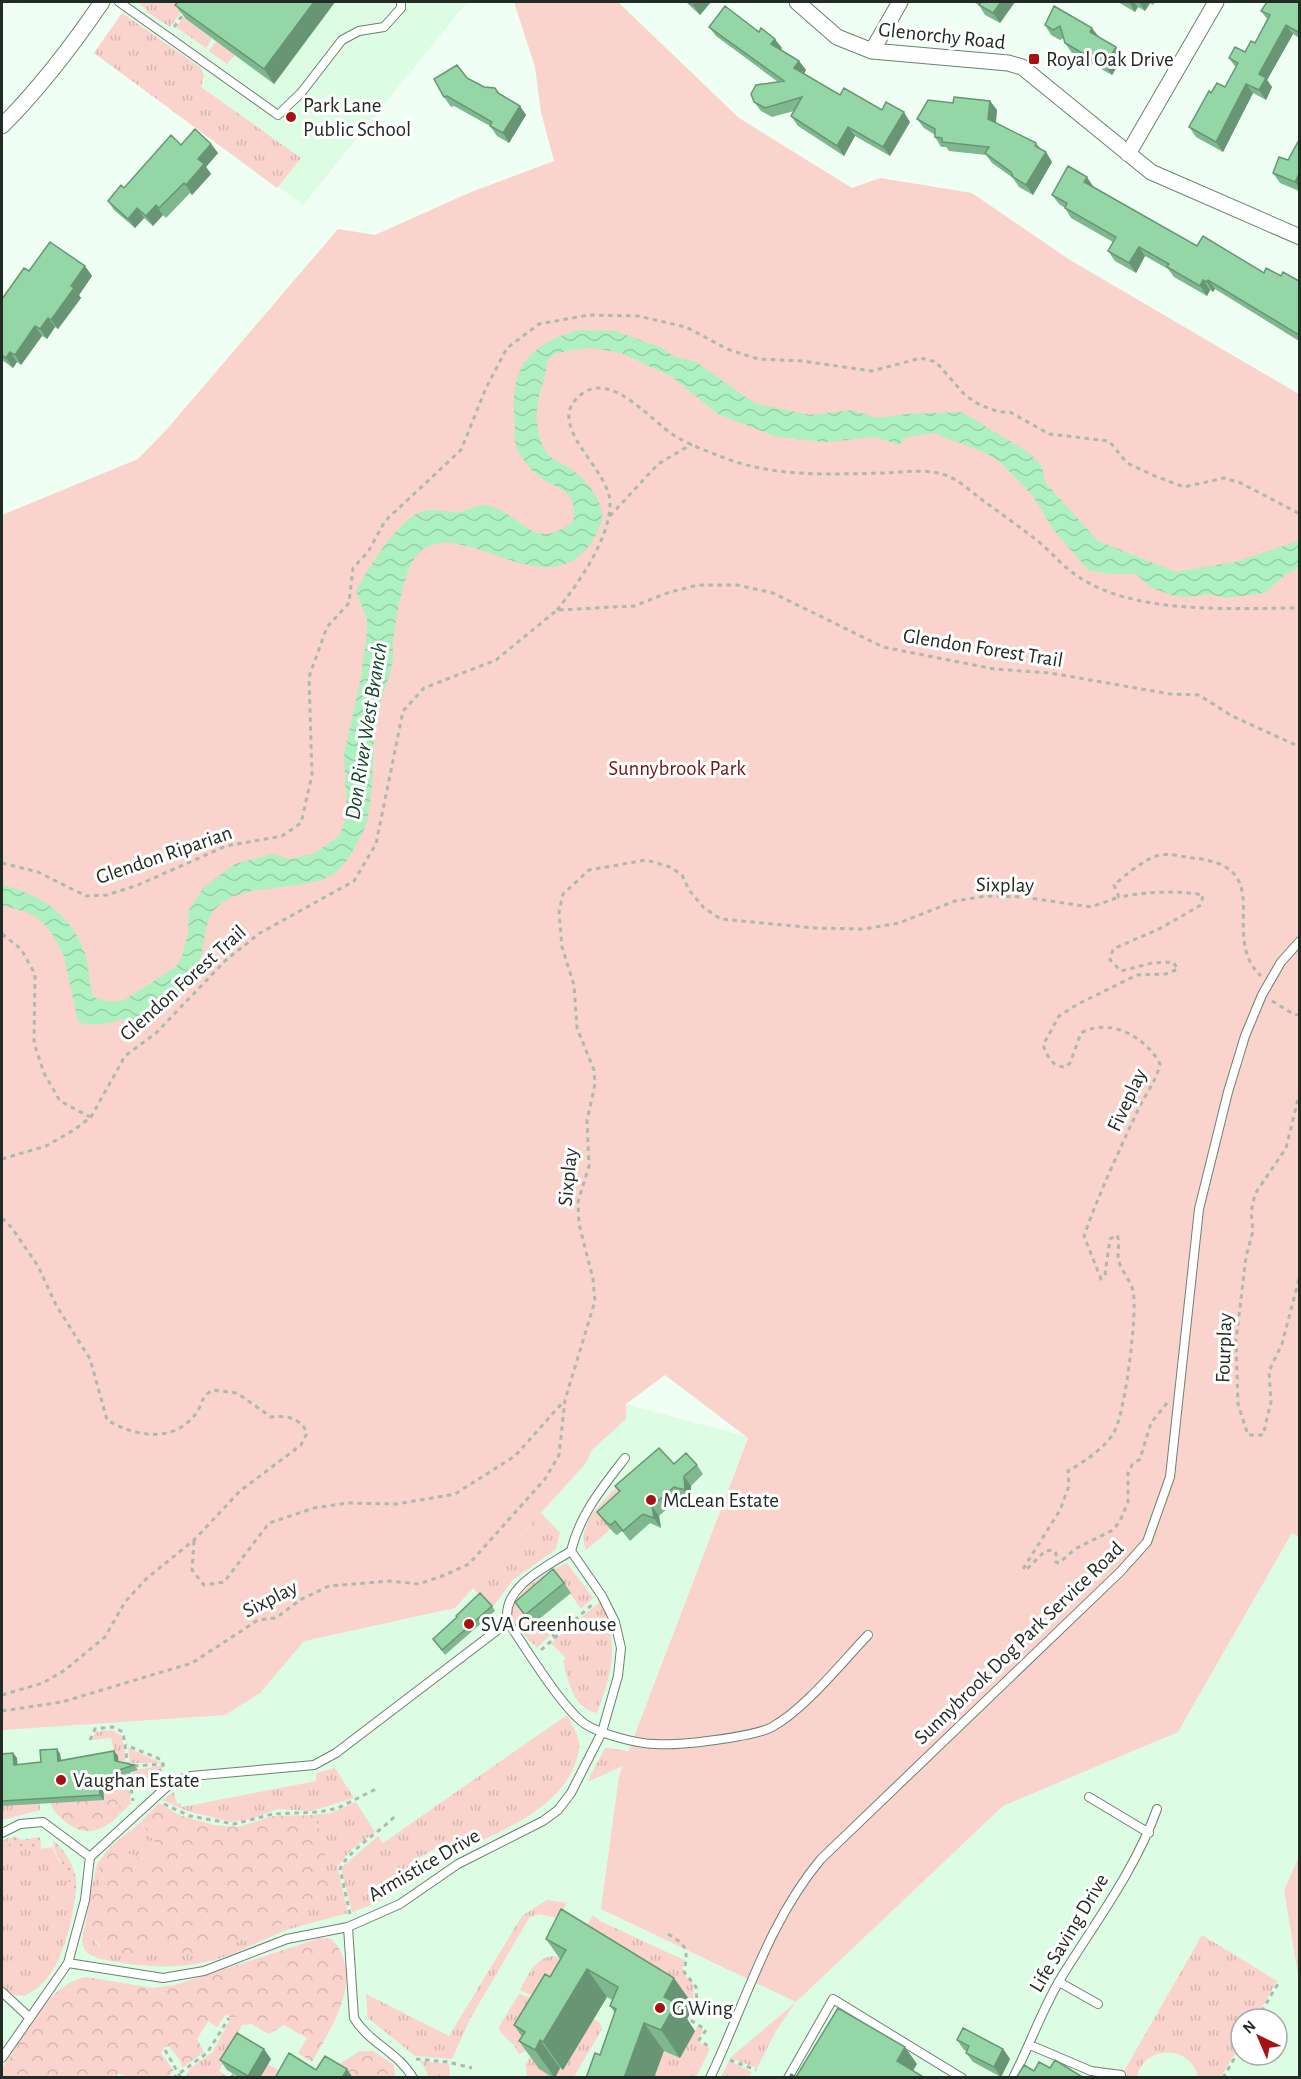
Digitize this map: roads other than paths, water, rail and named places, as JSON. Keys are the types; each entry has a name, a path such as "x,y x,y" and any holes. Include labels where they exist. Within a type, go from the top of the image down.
{"street":[{"path":"2,126 25,103 69,50 102,2"},
{"name":"Glenorchy Road","path":"797,2 837,37 872,51 1008,63 1022,68 1032,73 1151,172 1299,237"},
{"path":"872,51 900,2"},
{"path":"1128,154 1216,2"}],"lane":[{"path":"119,2 278,116 301,93 342,40 359,31 384,27 401,8 401,2"},
{"name":"Sunnybrook Dog Park Service Road","path":"710,2078 781,1916 804,1879 821,1859 1112,1581 1147,1542 1170,1477 1199,1209 1245,1036 1268,984 1281,962 1299,941"},
{"path":"625,1458 588,1508 576,1530 571,1551 531,1578 510,1597 505,1610 508,1622 533,1658 584,1723 602,1732 655,1744 754,1735 773,1726 790,1713 868,1635"},
{"name":"Armistice Drive","path":"68,1963 163,1978 204,1971 287,1939 348,1927 400,1904 458,1863 543,1821 558,1810 571,1793 602,1732 618,1676 621,1648 615,1622 602,1596 571,1551"},
{"path":"2,2058 68,1963 86,1900 90,1857 172,1782 191,1776 314,1765 336,1753 508,1622"},
{"path":"1089,1797 1149,1833"},
{"name":"Life Saving Drive","path":"1013,2078 1030,2045 1042,2012 1128,1871 1149,1833 1157,1809"},
{"path":"2,1833 20,1824 43,1822 90,1857"},
{"path":"348,1927 354,2018 361,2029 400,2058 413,2078"},
{"path":"1059,1982 1098,2004"},
{"path":"2,1992 30,2018"},
{"path":"788,2078 833,1999 962,2078"},
{"path":"1030,2045 1091,2071 1121,2075"}],"water":[{"name":"Don River West Branch","path":"579,330 615,331 662,348 675,357 696,362 754,403 810,415 852,410 878,418 906,414 962,412 1029,453 1041,465 1046,483 1098,541 1176,572 1235,562 1299,541 1299,568 1286,574 1265,593 1225,598 1210,594 1192,597 1175,596 1152,588 1136,574 1109,574 1088,570 1052,528 1033,496 1000,462 986,453 933,433 906,437 899,445 876,437 826,442 777,437 718,414 672,377 621,353 592,348 554,354 547,361 537,404 537,423 545,450 555,460 570,468 583,479 599,502 602,518 600,526 581,554 558,566 532,566 454,543 432,545 414,559 406,576 400,599 394,633 393,661 375,726 369,812 363,832 346,861 332,875 318,881 250,891 222,903 212,913 209,920 200,963 193,977 175,998 160,1010 143,1018 99,1024 78,1022 64,956 50,930 29,913 2,905 2,885 31,895 56,910 75,932 82,946 94,997 105,1001 120,1001 176,967 182,956 188,934 189,910 203,888 235,864 272,854 291,859 315,853 339,836 347,816 344,754 361,677 367,633 367,619 356,591 391,537 409,519 423,511 459,512 480,505 488,505 531,530 549,534 573,522 574,511 569,496 535,473 516,448 514,405 515,388 525,362 546,343"}],"place":[{"name":"Royal Oak Drive","path":"1034,59"},
{"name":"Park Lane Public School","path":"291,117"},
{"name":"McLean Estate","path":"651,1500"},
{"name":"SVA Greenhouse","path":"469,1624"},
{"name":"Vaughan Estate","path":"61,1780"},
{"name":"G Wing","path":"660,2008"}],"park label":[{"name":"Sunnybrook Park","path":"677,768"}]}
